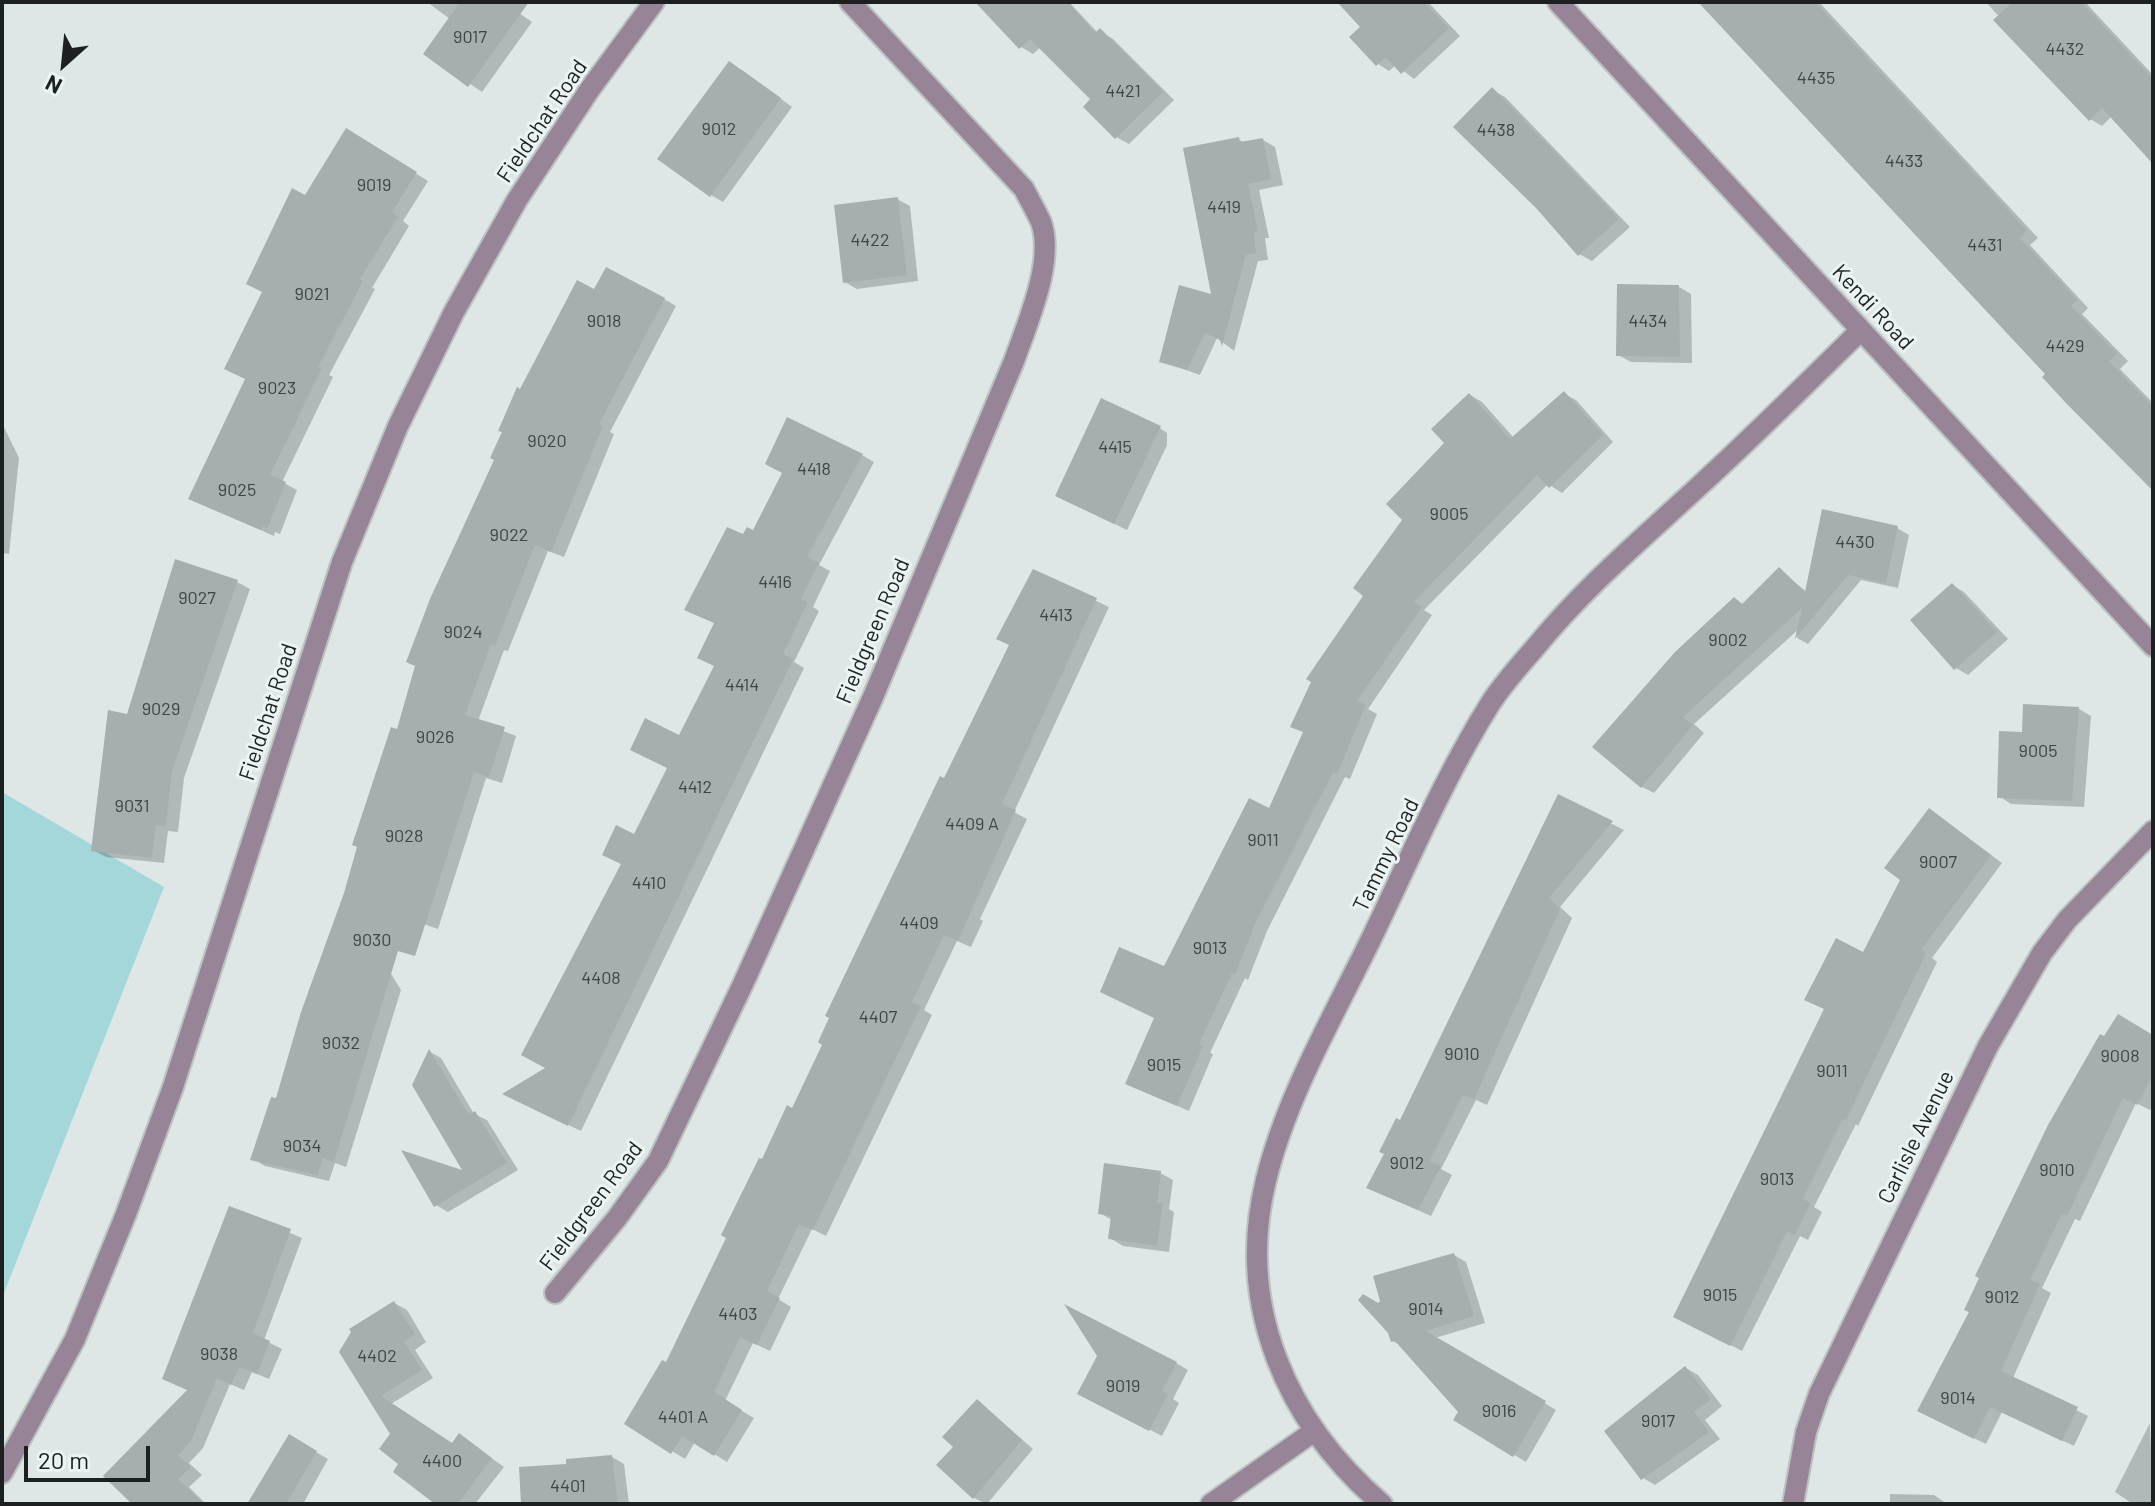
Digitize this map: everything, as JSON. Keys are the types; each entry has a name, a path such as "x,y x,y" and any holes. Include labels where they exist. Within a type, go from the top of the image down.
{"street":[{"name":"Fieldchat Road","path":"2,1473 75,1339 126,1214 173,1087 342,562 398,426 454,312 517,200 590,89 654,2"},
{"name":"Fieldgreen Road","path":"555,1293 609,1229 658,1161 743,984 873,697 1014,361 1037,290 1045,242 1041,223 1024,189 850,2"},
{"name":"Kendi Road","path":"1558,2 2153,646"},
{"name":"Tammy Road","path":"1382,1504 1357,1482 1313,1432 1284,1380 1266,1324 1258,1268 1259,1224 1266,1181 1297,1094 1422,832 1491,702 1543,638 1861,330"},
{"name":"Carlisle Avenue","path":"1793,1504 1806,1432 1819,1394 1988,1046 2042,953 2067,920 2153,831"},
{"path":"1211,1504 1313,1432"}],"shaded area":[{"path":"2,792 164,887 2,1298"}],"building":[{"path":"460,2 529,2 468,87 423,54"},
{"path":"975,2 1068,2 1095,33 1100,28 1163,92 1115,139 1083,107 1090,99 1030,39 1019,49"},
{"path":"1337,2 1424,2 1449,28 1401,74 1386,57 1376,66 1349,37 1360,27"},
{"path":"1698,2 1815,2 1989,189 2027,231 2020,238 2077,300 2071,306 2117,354 2109,361 2153,407 2153,491 2065,402 2042,377 2045,374"},
{"path":"2013,2 2081,2 2153,79 2153,164 2102,108 2089,121 1993,20"},
{"path":"729,61 781,98 710,197 657,159"},
{"path":"1492,87 1619,219 1578,256 1536,208 1453,127"},
{"path":"346,128 417,172 392,212 398,217 360,279 363,281 318,367 322,368 270,475 286,482 267,529 263,526 261,530 188,499 245,379 224,369 262,292 246,284 292,188 305,195"},
{"path":"1239,137 1240,142 1263,138 1271,179 1248,184 1258,231 1254,232 1256,253 1246,255 1222,346 1220,340 1205,333 1187,370 1159,362 1179,285 1211,294 1183,148"},
{"path":"898,197 907,275 843,283 834,205"},
{"path":"606,267 665,298 599,424 603,426 551,552 535,545 495,646 491,644 465,715 505,727 489,777 474,772 415,956 398,951 334,1162 323,1158 317,1175 250,1160 271,1097 276,1098 301,1012 344,893 357,847 352,845 391,727 397,729 415,666 406,662 430,599 494,460 490,458 502,432 498,431 517,387 520,389 577,280 594,289"},
{"path":"1617,284 1679,285 1680,357 1616,356"},
{"path":"1564,391 1603,435 1549,488 1537,475 1414,602 1422,607 1357,701 1366,705 1337,774 1333,772 1255,924 1235,975 1232,973 1199,1044 1203,1046 1177,1106 1125,1084 1154,1018 1100,992 1119,947 1164,966 1249,798 1269,808 1303,732 1290,727 1311,682 1306,679 1363,596 1353,588 1402,520 1386,504 1444,443 1431,429 1469,393 1510,439"},
{"path":"1101,398 1161,426 1114,524 1055,496"},
{"path":"787,417 863,454 807,557 819,563 801,599 808,602 783,654 793,659 568,1126 502,1094 545,1068 521,1055 621,864 602,855 616,825 634,834 667,768 630,750 645,718 679,735 714,666 697,658 714,623 684,610 727,527 743,534 747,527 753,530 782,473 765,464"},
{"path":"1822,509 1898,526 1886,583 1848,575 1795,639 1802,608 1683,717 1693,725 1641,788 1592,747 1675,652 1734,597 1742,604 1779,567 1805,592"},
{"path":"175,559 238,580 172,771 166,826 156,825 152,858 91,851 108,710 127,714"},
{"path":"1033,569 1097,598 1002,804 1016,810 958,941 944,935 912,1002 921,1006 813,1230 799,1224 767,1291 780,1298 757,1345 740,1337 714,1392 742,1410 714,1456 682,1436 671,1454 624,1424 662,1360 666,1362 726,1238 721,1235 759,1158 762,1159 787,1105 792,1108 822,1045 818,1042 829,1018 825,1016 940,776 944,778 1009,645 996,639"},
{"path":"1952,583 1997,632 1954,670 1910,620"},
{"path":"2023,704 2079,707 2072,801 1997,798 1999,731 2022,732"},
{"path":"1558,794 1613,821 1549,898 1560,909 1474,1099 1463,1095 1430,1161 1441,1166 1418,1210 1366,1188 1384,1154 1379,1152 1396,1118 1400,1120"},
{"path":"1929,808 1991,855 1921,950 1926,953 1846,1120 1843,1119 1803,1199 1811,1203 1795,1235 1787,1231 1730,1346 1673,1317 1824,1009 1804,1000 1836,938 1863,952 1900,880 1884,868"},
{"path":"2118,1014 2153,1035 2153,1075 2137,1105 2123,1098 2067,1216 2062,1214 2030,1280 2040,1284 2001,1371 2078,1407 2062,1441 1990,1407 1974,1439 1917,1411 1969,1312 1964,1310 1979,1278 1975,1276 2048,1125 2100,1034 2104,1036"},
{"path":"429,1049 469,1115 475,1111 507,1163 434,1207 401,1150 462,1170 412,1085"},
{"path":"1104,1163 1161,1171 1157,1203 1163,1203 1157,1246 1108,1239 1111,1216 1098,1214"},
{"path":"229,1206 291,1229 253,1333 270,1341 257,1374 239,1367 231,1385 217,1378 191,1441 178,1455 191,1467 178,1479 204,1504 132,1504 103,1476 187,1390 162,1379"},
{"path":"1454,1253 1474,1316 1426,1331 1546,1401 1513,1457 1453,1420 1458,1412 1395,1341 1391,1342 1388,1333 1358,1300 1363,1294 1378,1303 1380,1301 1373,1276"},
{"path":"394,1301 415,1334 404,1342 422,1370 381,1396 452,1443 459,1433 492,1458 458,1504 435,1504 393,1472 398,1464 379,1449 390,1434 339,1352 351,1332 349,1329"},
{"path":"1064,1304 1177,1362 1162,1391 1168,1394 1149,1431 1077,1394 1097,1356"},
{"path":"1685,1366 1711,1399 1694,1412 1709,1432 1641,1480 1604,1431"},
{"path":"977,1399 1022,1440 973,1499 936,1465 953,1447 942,1437"},
{"path":"289,1434 317,1451 286,1504 247,1504"},
{"path":"612,1455 618,1504 521,1504 519,1467 566,1464 566,1459"}]}
